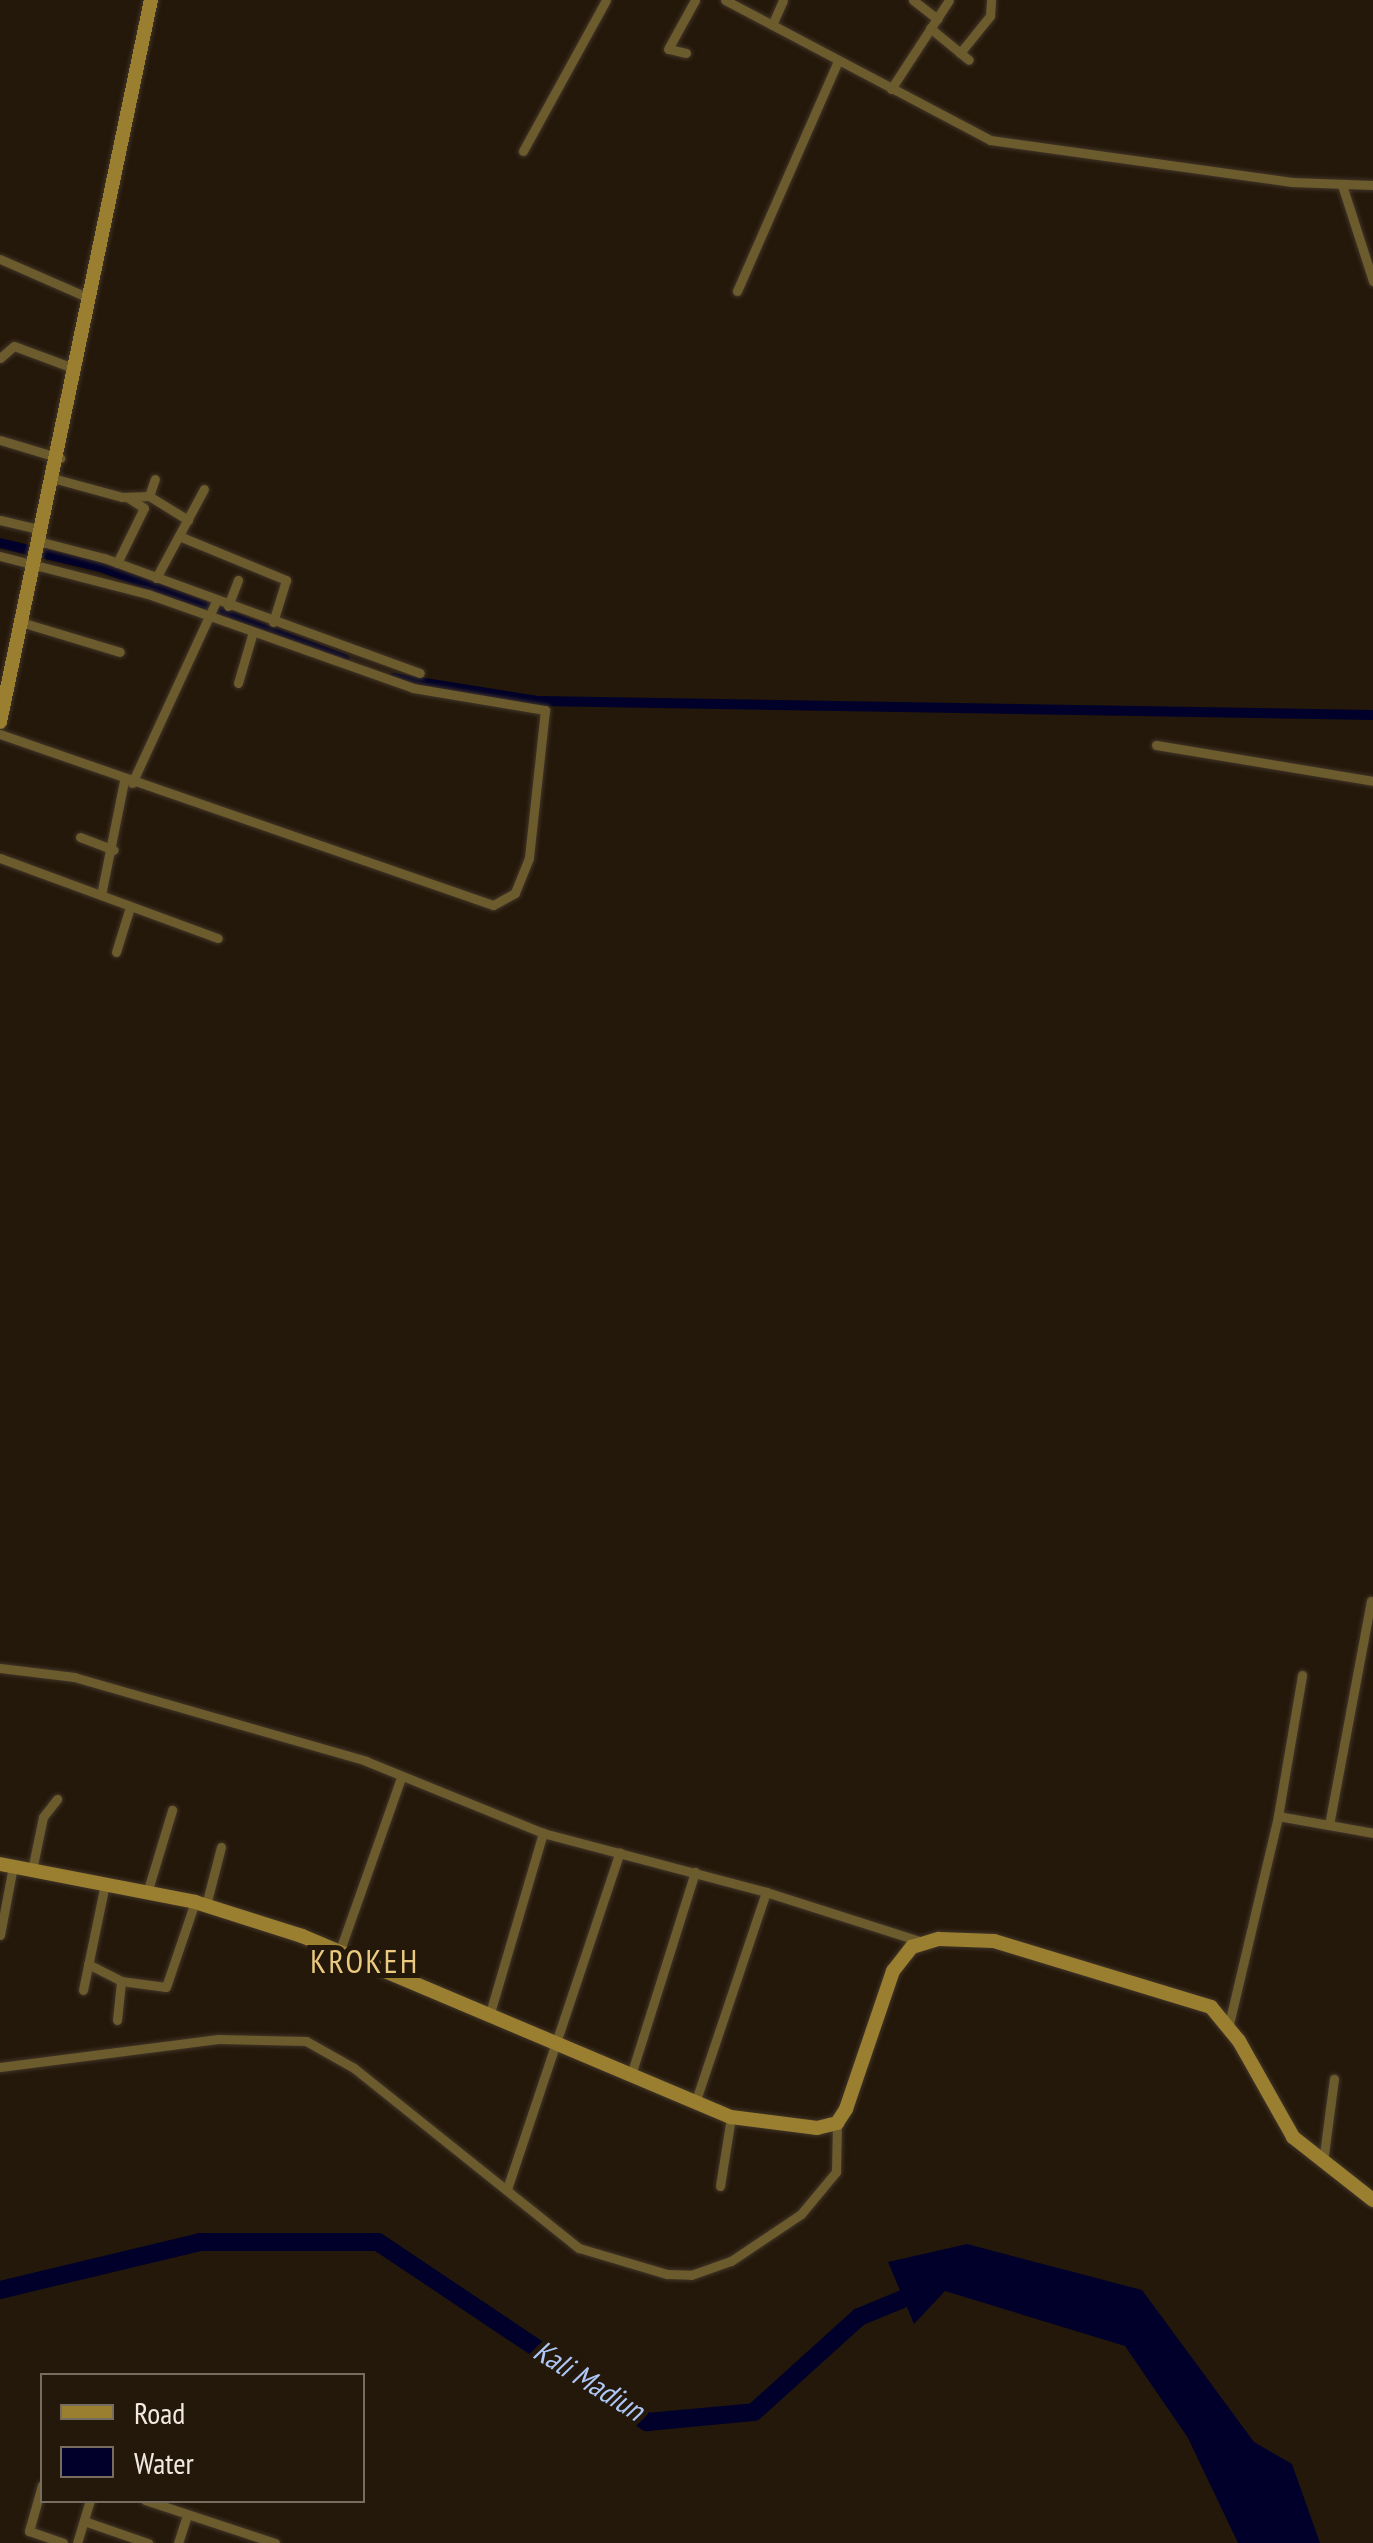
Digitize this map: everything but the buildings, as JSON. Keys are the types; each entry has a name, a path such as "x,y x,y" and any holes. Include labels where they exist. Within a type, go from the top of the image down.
{"main road":[{"path":"0,722 56,479 151,0"},
{"path":"6,1865 200,1904 340,1950 695,2103 731,2116 817,2128 837,2123 893,1971 923,1942 994,1941 1142,1982 1211,2008 1240,2041 1284,2128 1323,2165 1373,2200"}],"street":[{"path":"523,150 606,0"},
{"path":"686,54 667,52 695,0"},
{"path":"726,0 990,140 1342,185 1373,185"},
{"path":"772,25 783,0"},
{"path":"913,0 964,57 990,16 991,0"},
{"path":"890,89 949,0"},
{"path":"738,291 838,61"},
{"path":"1342,185 1373,281"},
{"path":"0,259 92,299"},
{"path":"0,358 19,347 78,370"},
{"path":"0,440 60,458"},
{"path":"56,479 126,497 149,496 188,520"},
{"path":"149,496 155,479"},
{"path":"156,578 204,489"},
{"path":"116,563 144,508 126,497"},
{"path":"0,520 43,539 420,673"},
{"path":"179,536 286,580 273,622"},
{"path":"0,556 148,594 208,620 412,688 545,710 536,826 515,893 492,906 464,900 0,734"},
{"path":"228,606 238,580"},
{"path":"102,895 128,782 216,601"},
{"path":"24,623 120,652"},
{"path":"238,683 252,634"},
{"path":"1156,745 1373,781"},
{"path":"80,837 114,850"},
{"path":"0,858 218,938"},
{"path":"116,952 130,907"},
{"path":"1329,1825 1371,1601"},
{"path":"0,1668 74,1676 366,1762 543,1834 696,1872 923,1942"},
{"path":"1228,2024 1278,1816 1302,1675"},
{"path":"340,1950 401,1778"},
{"path":"32,1870 44,1817 57,1798"},
{"path":"148,1893 172,1810"},
{"path":"1278,1816 1373,1833"},
{"path":"490,2013 543,1834"},
{"path":"88,1964 120,1981 166,1986 221,1846"},
{"path":"508,2189 620,1852"},
{"path":"0,1935 6,1865"},
{"path":"630,2075 696,1872"},
{"path":"83,1990 104,1884"},
{"path":"695,2103 766,1892"},
{"path":"117,2020 120,1981"},
{"path":"0,2067 218,2039 306,2042 354,2068 562,2236 604,2260 691,2275 750,2250 814,2202 836,2172 837,2123"},
{"path":"1323,2165 1334,2079"},
{"path":"720,2186 731,2116"},
{"path":"24,2543 40,2491"},
{"path":"76,2543 89,2503"},
{"path":"153,2503 275,2543"},
{"path":"178,2543 187,2516"},
{"path":"84,2521 148,2543"},
{"path":"28,2530 63,2543"}],"water":[{"path":"967,2244 1142,2290 1254,2442 1292,2464 1320,2543 1238,2543 1188,2438 1125,2346 945,2291 914,2324 888,2262"}],"waterway":[{"path":"0,543 101,567 344,659"},
{"path":"393,678 539,701 1373,715"},
{"name":"Kali Madiun","path":"0,2290 200,2242 378,2242 647,2422 754,2412 859,2317 922,2291"}],"district":[{"name":"KROKEH","path":"365,1961"}]}
